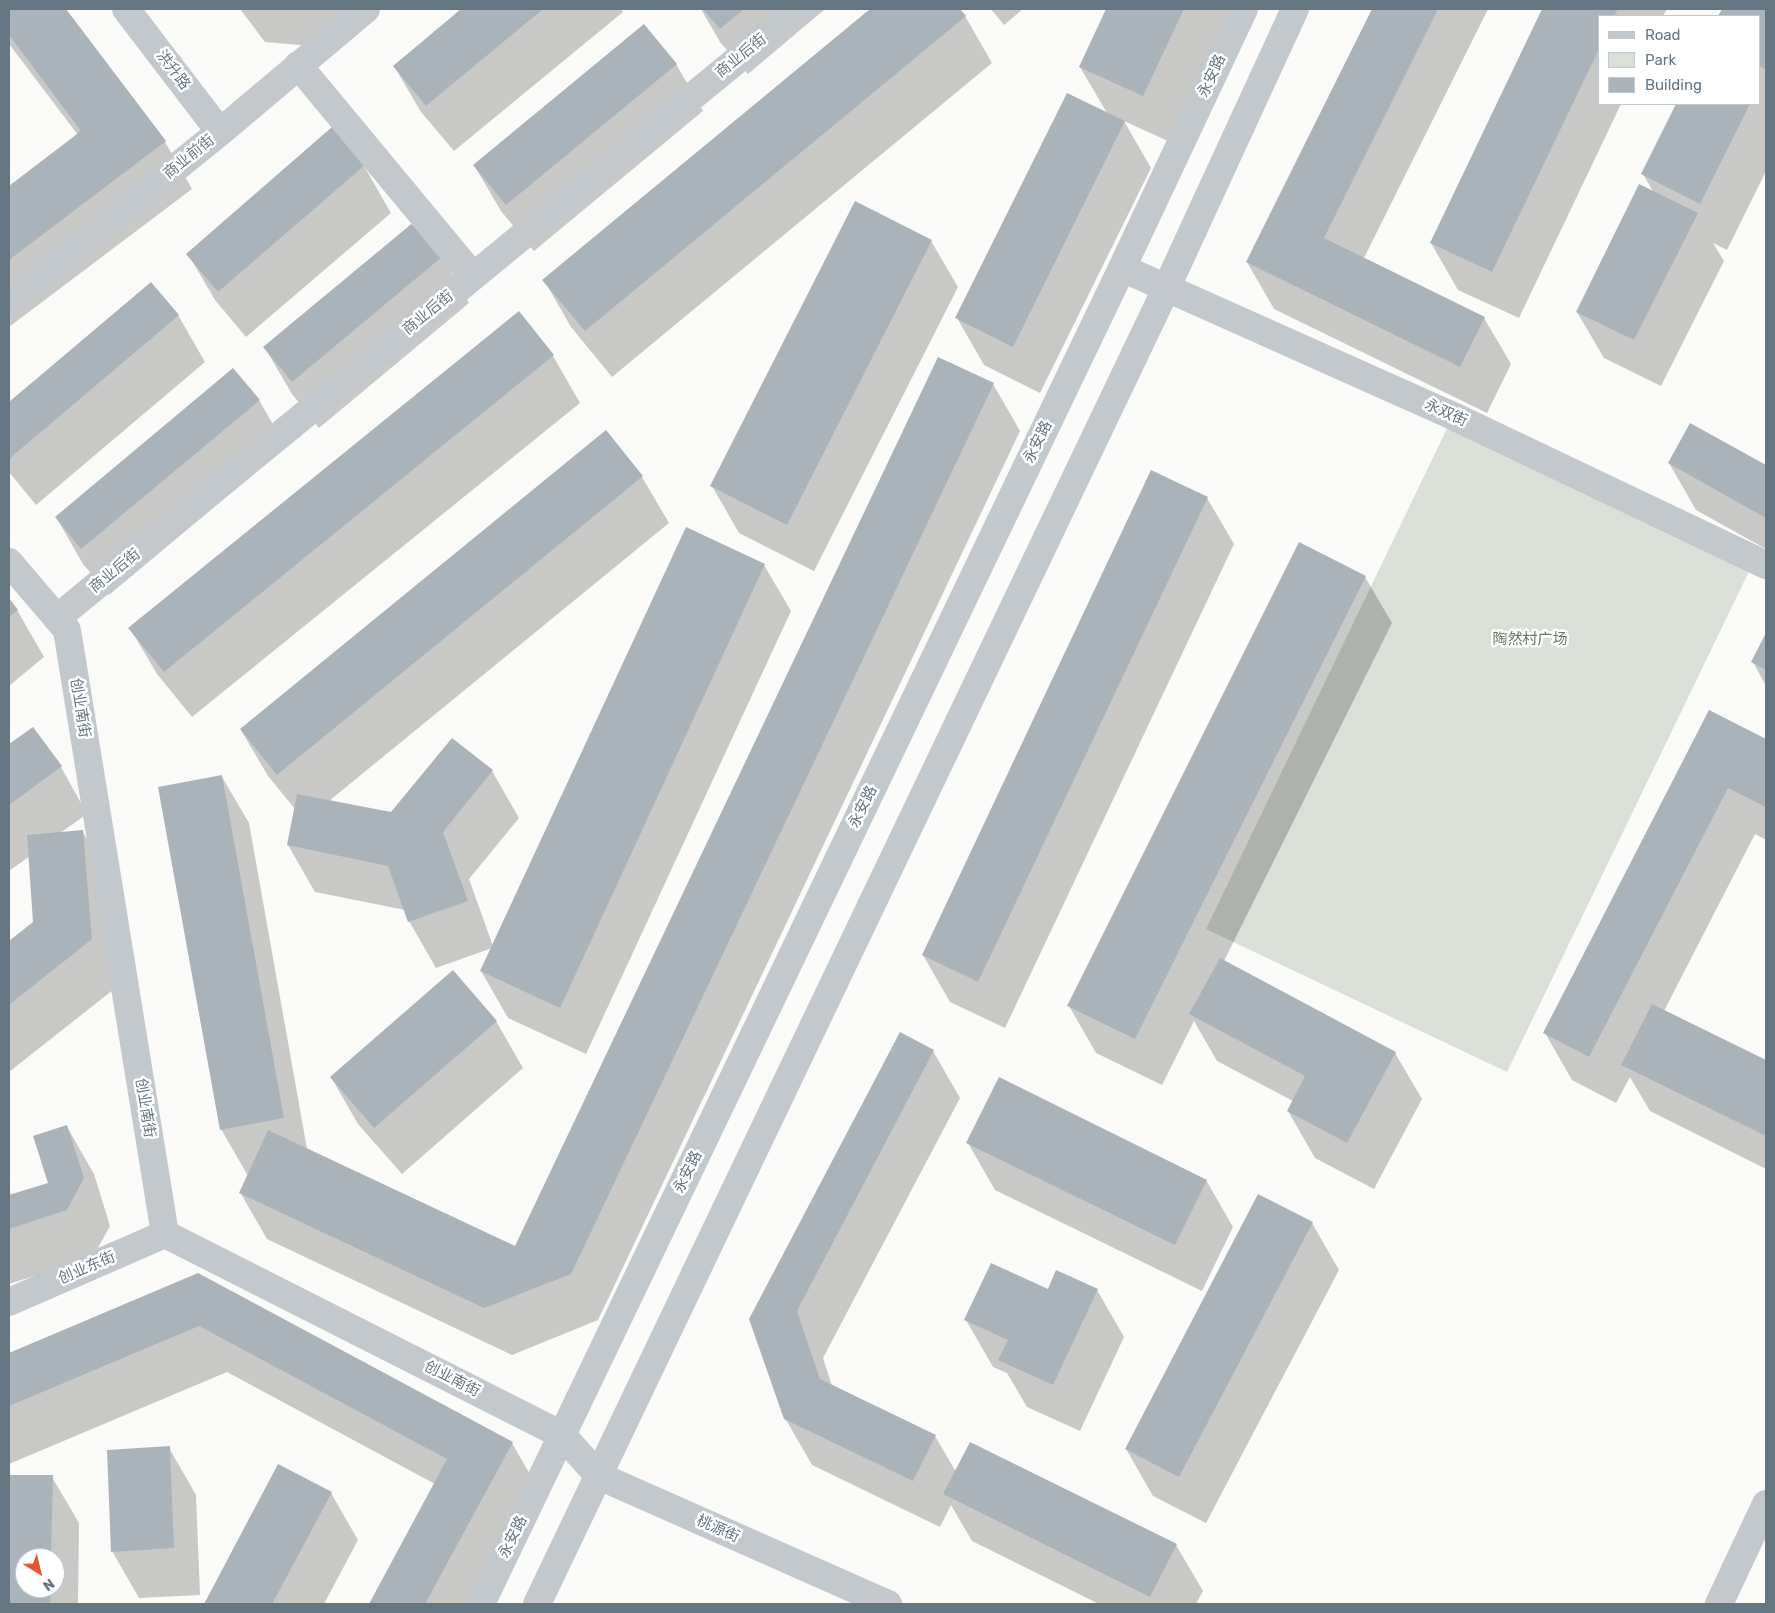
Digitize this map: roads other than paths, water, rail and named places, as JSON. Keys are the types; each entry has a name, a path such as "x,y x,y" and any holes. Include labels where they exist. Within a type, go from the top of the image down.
{"street":[{"name":"洪升路","path":"126,9 220,132"},
{"name":"商业前街","path":"9,302 220,132 366,9"},
{"name":"商业后街","path":"57,618 799,9"},
{"name":"永安路","path":"481,1604 1122,268 1244,9"},
{"path":"538,1604 1166,289 1295,9"},
{"path":"298,65 473,276"},
{"name":"永双街","path":"1122,268 1453,416 1766,565"},
{"name":"创业南街","path":"9,562 67,630 165,1234 562,1435"},
{"name":"创业东街","path":"9,1302 165,1234"},
{"name":"桃源街","path":"562,1435 599,1476 888,1604"},
{"path":"1719,1604 1766,1504"}],"park label":[{"name":"陶然村广场","path":"1530,640"}]}
